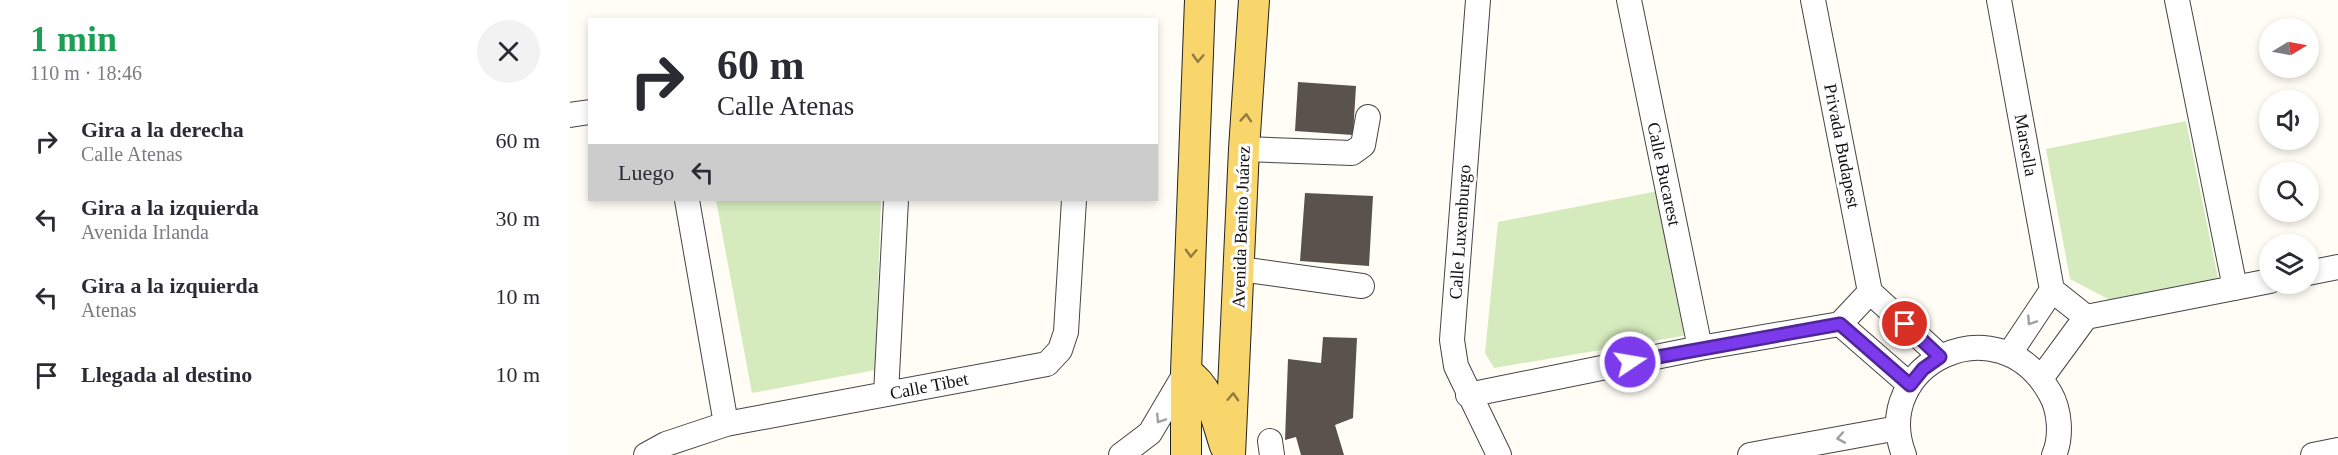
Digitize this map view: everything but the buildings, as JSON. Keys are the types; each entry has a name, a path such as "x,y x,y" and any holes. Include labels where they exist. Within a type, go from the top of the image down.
{"main road":[{"path":"1186,455 1186,372 1200,0"},
{"name":"Avenida Benito Juárez","path":"1229,455 1240,268 1244,149 1254,0"},
{"path":"1186,372 1199,381 1206,391 1229,455"}],"street":[{"name":"Calle Luxemburgo","path":"1478,0 1452,340 1456,366 1468,395 1499,455"},
{"name":"Calle Bucarest","path":"1629,0 1700,348"},
{"name":"Privada Budapest","path":"1813,0 1870,292"},
{"name":"Marsella","path":"1999,0 2052,290"},
{"path":"2177,0 2235,288"},
{"path":"570,115 588,112"},
{"path":"1244,149 1352,153 1363,145 1368,117"},
{"path":"687,201 726,424"},
{"path":"886,394 896,201"},
{"name":"Calle Tibet","path":"646,455 666,444 726,424 1047,364 1060,350 1066,332 1074,201"},
{"path":"2319,271 2338,267"},
{"path":"1240,268 1362,286"},
{"path":"2042,377 2086,317 2259,283"},
{"path":"2010,353 2052,290 2086,317"},
{"path":"1468,395 1700,348 1840,324 1870,292 1940,357"},
{"path":"1840,324 1910,385"},
{"path":"1904,455 1898,428 1902,405 1910,385 1923,369 1940,357 1963,348 1986,347 2010,353 2027,363 2042,377 2054,399 2059,424 2058,453"},
{"path":"1121,455 1150,433 1186,372"},
{"path":"1750,455 1898,428"},
{"path":"2313,455 2338,450"}],"green space":[{"path":"2186,121 2218,278 2110,300 2070,279 2046,149"},
{"path":"1658,191 1688,335 1494,368 1485,353 1498,222"},
{"path":"716,201 881,201 875,370 752,393"}],"route":[{"path":"1630,362 1840,324 1910,385 1923,369 1940,357 1905,324"}]}
